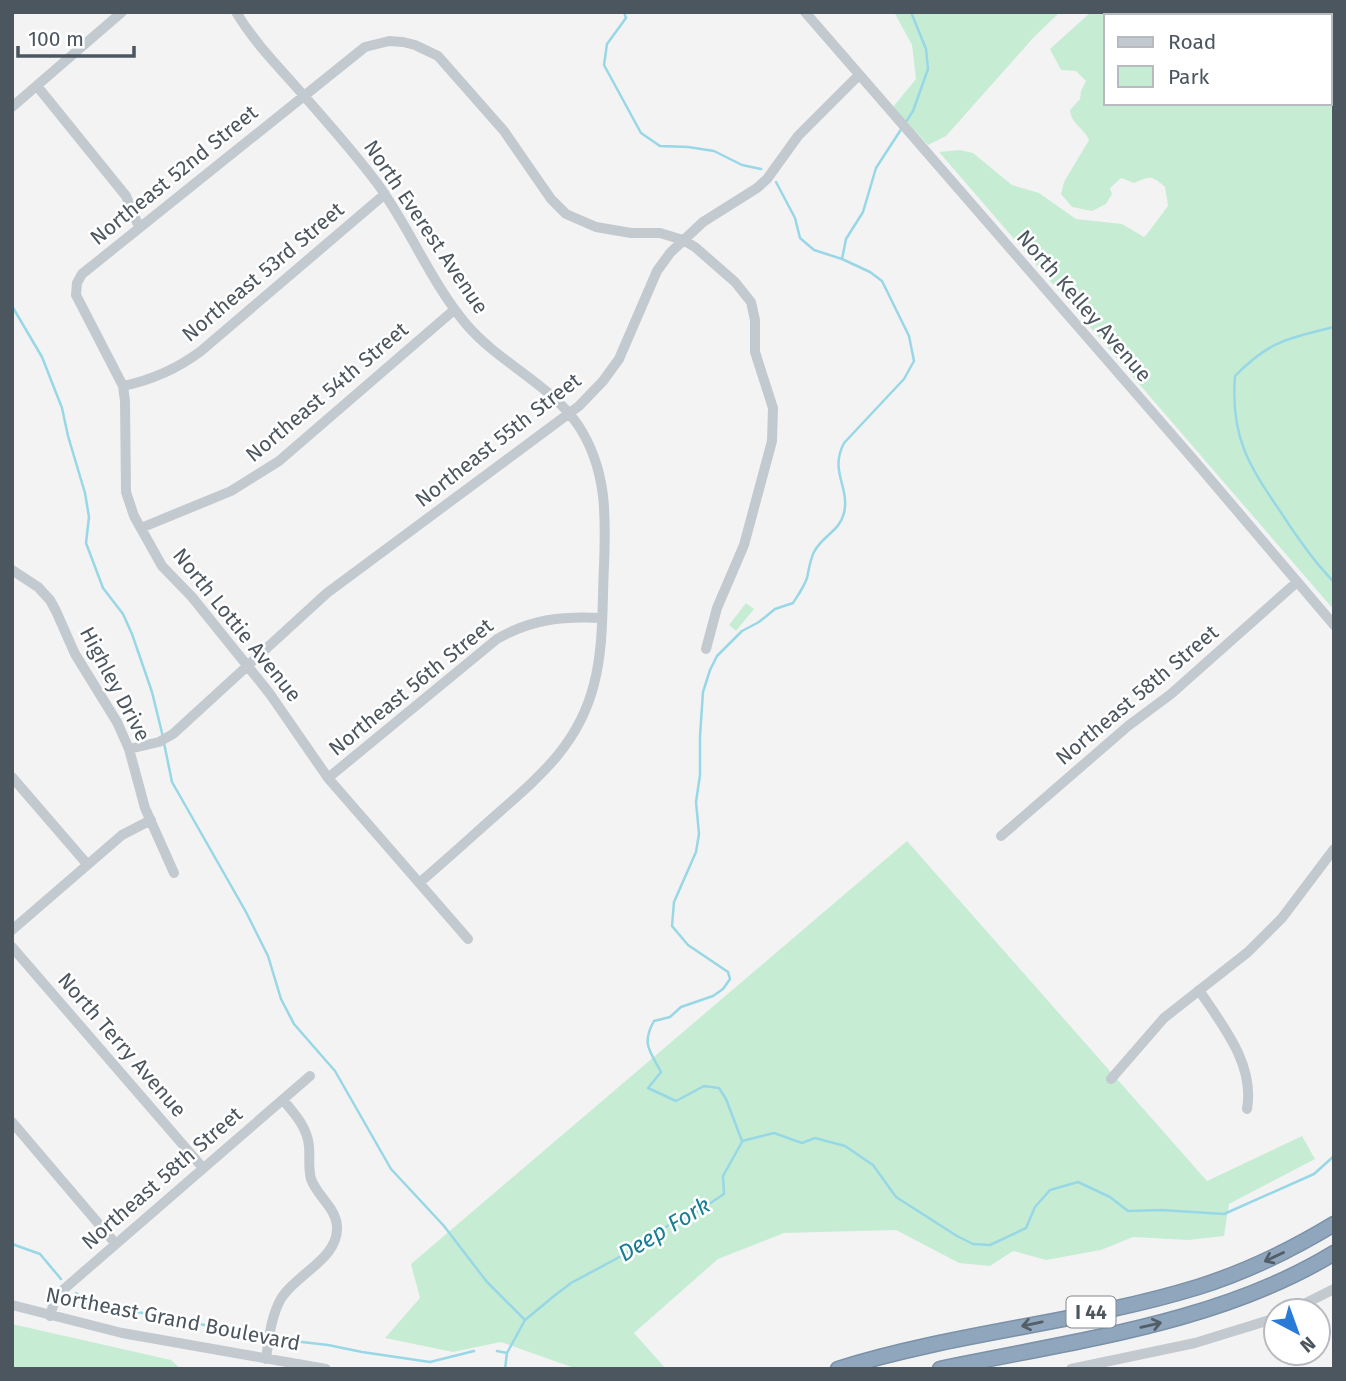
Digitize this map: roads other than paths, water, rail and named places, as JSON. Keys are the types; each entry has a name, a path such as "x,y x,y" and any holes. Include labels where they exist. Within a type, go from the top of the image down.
{"highway":[{"name":"I 44","path":"838,1369 931,1344 1151,1300 1199,1286 1275,1256 1334,1224"},
{"name":"I 44","path":"940,1369 1190,1315 1269,1287 1334,1253"}],"street":[{"path":"12,107 122,12"},
{"name":"North Everest Avenue","path":"236,12 256,42 356,155 385,194 454,310 482,341 552,396 569,414 595,459 604,491 606,522 599,653 594,685 584,715 563,751 546,771 419,883"},
{"name":"North Kelley Avenue","path":"805,12 1334,625"},
{"name":"Northeast 52nd Street","path":"75,289 82,274 303,95 365,47 389,41 427,49 447,64 504,131 551,199 566,214 596,228 631,233 660,233 683,240"},
{"name":"Northeast 55th Street","path":"129,749 166,740 327,593 569,414 593,392 612,370 657,271 683,240 715,213 757,188 798,136 859,75"},
{"path":"37,86 126,196 139,227"},
{"name":"Northeast 53rd Street","path":"123,386 140,383 174,369 201,351 385,194"},
{"path":"683,240 735,282 751,302 755,320 755,352 774,419 769,454 745,544 716,608 706,649"},
{"name":"North Lottie Avenue","path":"75,289 123,386 126,415 125,492 141,528 168,575 192,597 283,711 328,778 468,939"},
{"name":"Northeast 54th Street","path":"141,528 231,491 279,461 454,310"},
{"name":"Highley Drive","path":"12,570 38,587 50,600 75,654 111,712 129,749 151,820 174,873"},
{"name":"Northeast 58th Street","path":"1001,836 1129,726 1171,694 1297,582"},
{"name":"Northeast 56th Street","path":"328,778 510,631 538,621 569,617 601,618"},
{"path":"12,777 88,864"},
{"path":"12,930 122,835 151,820"},
{"path":"1111,1079 1164,1018 1248,952 1282,918 1334,849"},
{"name":"North Terry Avenue","path":"12,947 203,1168"},
{"path":"1199,990 1236,1047 1245,1071 1249,1098 1247,1109"},
{"name":"Northeast 58th Street","path":"50,1316 58,1294 310,1076"},
{"path":"266,1359 272,1322 281,1298 296,1280 332,1247 337,1228 332,1212 316,1190 312,1179 304,1127 283,1100"},
{"path":"12,1122 116,1243"},
{"path":"1318,1297 1334,1289"},
{"name":"Northeast Grand Boulevard","path":"12,1305 148,1338 326,1369"},
{"path":"1072,1369 1195,1343 1262,1322"}],"waterway":[{"path":"624,12 626,18 607,44 604,65 641,133 660,146 714,151 742,165 761,169"},
{"path":"842,259 846,239 863,212 876,168 913,111 928,69 926,49 911,12"},
{"path":"742,1141 719,1088 704,1086 676,1101 648,1088 661,1072 648,1042 654,1021 670,1017 681,1007 713,996 723,989 730,979 728,972 688,945 672,926 674,902 696,852 699,834 696,802 700,775 703,692 717,656 742,631 775,609 793,603 799,594 807,578 814,552 839,524 844,513 845,503 839,471 840,453 844,443 904,379 914,361 909,336 882,281 870,272 842,259 814,250 800,238 795,218 776,182"},
{"path":"12,306 42,357 62,408 85,493 89,517 86,543 103,588 123,614 132,634 152,692 163,737"},
{"name":"Deep Fork","path":"1334,327 1280,342 1258,355 1235,376 1234,398 1239,435 1252,467 1301,542 1334,582"},
{"path":"164,743 172,782 246,912 268,956 281,999 294,1024 335,1071 391,1169 444,1226 487,1282 525,1320"},
{"name":"Deep Fork","path":"742,1141 774,1133 802,1143 815,1138 845,1146 873,1165 896,1197 957,1236 973,1244 990,1245 1026,1228 1035,1207 1050,1190 1078,1182 1110,1197 1128,1211 1224,1214 1314,1174 1334,1156"},
{"name":"Deep Fork","path":"505,1369 507,1353 525,1320 554,1296 571,1283 724,1194 723,1176 742,1142"},
{"path":"12,1244 40,1254 61,1279"},
{"path":"76,1293 86,1302 261,1336"},
{"path":"276,1339 430,1362 474,1351"},
{"path":"497,1351 507,1353"}]}
